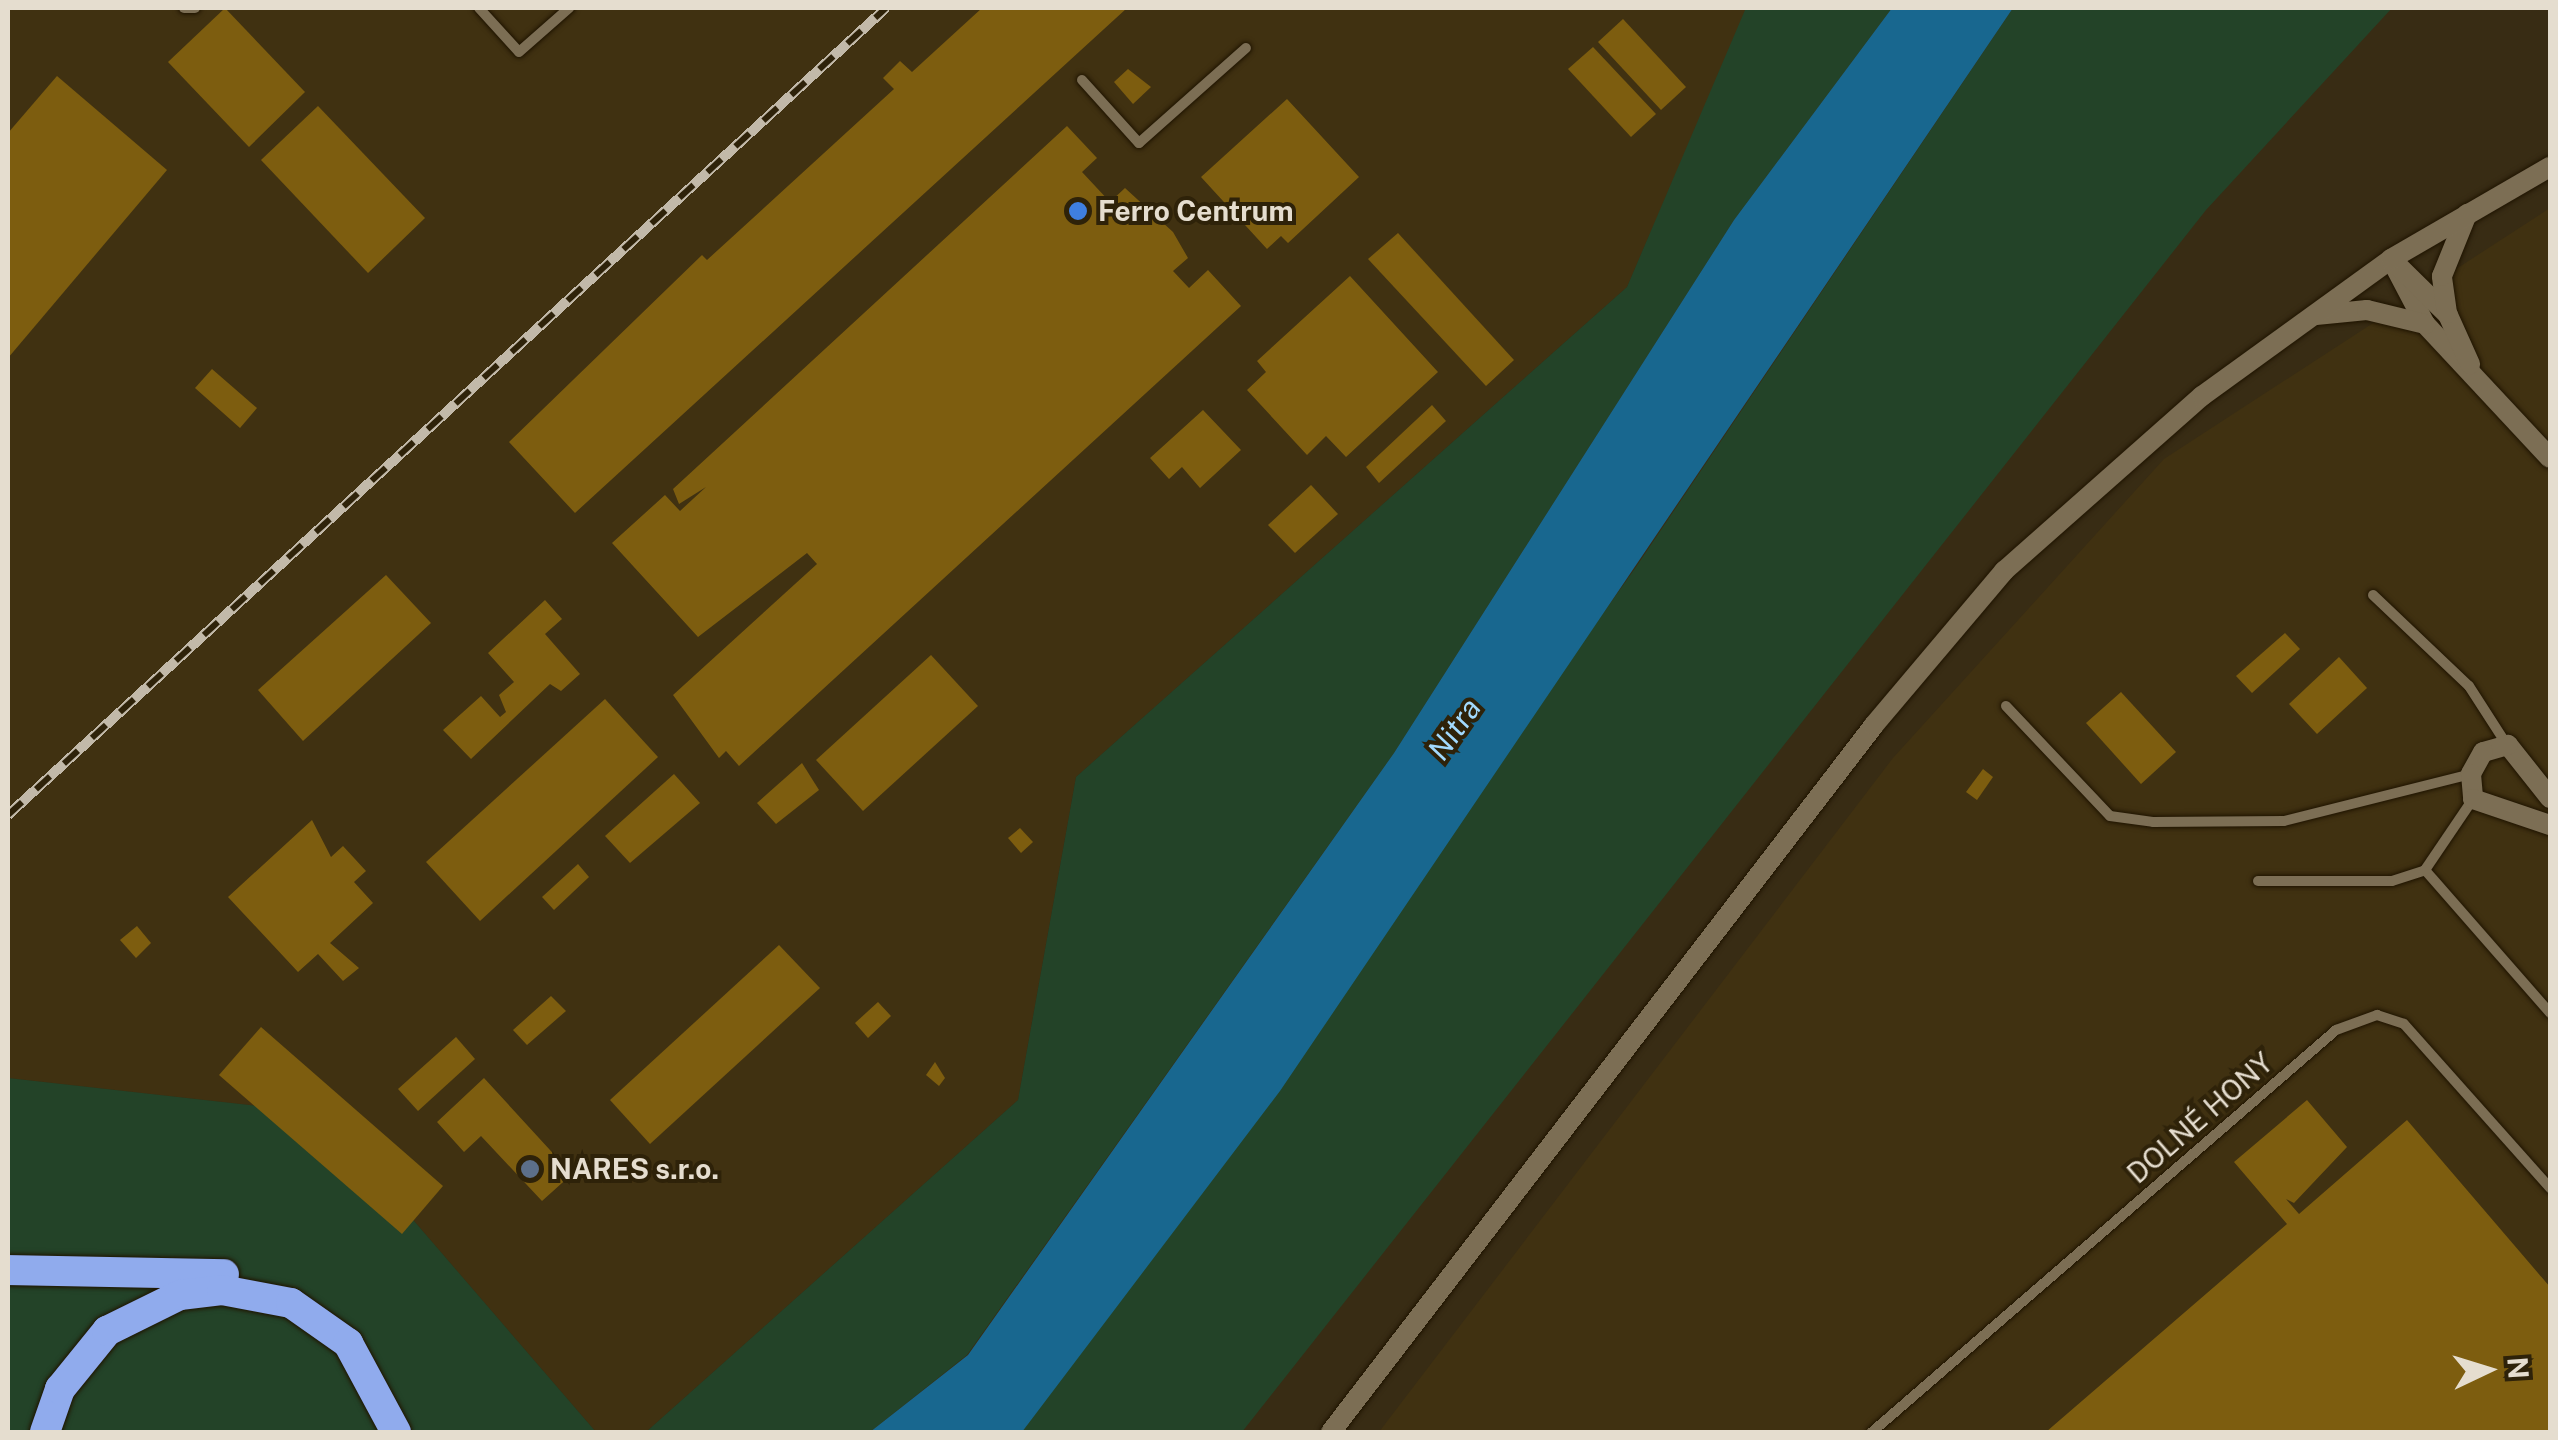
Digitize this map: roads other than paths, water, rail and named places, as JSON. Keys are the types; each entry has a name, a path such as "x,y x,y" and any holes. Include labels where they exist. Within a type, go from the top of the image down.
{"highway":[{"path":"8,1270 220,1274 297,1290 368,1347 410,1432"},
{"path":"45,1432 60,1388 107,1331 180,1294 222,1290 291,1303 348,1343 396,1432"}],"street":[{"path":"1332,1432 1874,726 2004,570 2202,396 2391,259 2550,167"},
{"path":"2467,214 2442,276 2448,315 2477,379"},
{"path":"2391,259 2448,315"},
{"path":"2391,259 2424,324 2550,458"},
{"path":"2314,316 2366,310 2424,324"},
{"path":"2550,798 2508,746 2483,752 2470,774 2473,799 2550,825"}],"lane":[{"path":"184,8 194,8"},
{"path":"479,8 520,52 569,8"},
{"path":"1082,80 1139,143 1246,48"},
{"path":"2373,595 2469,686 2508,746"},
{"path":"2006,706 2110,816 2153,822 2284,821 2470,774"},
{"path":"2258,882 2392,880 2425,870 2473,799"},
{"path":"2425,870 2550,1013"},
{"name":"DOLNÉ HONY","path":"1872,1432 2336,1030 2377,1015 2404,1024 2550,1188"}],"water":[{"name":"Nitra","path":"1892,8 2013,8 1280,1091 1022,1432 870,1432 968,1355 1394,753 1734,220"}],"railway":[{"path":"8,815 886,8"}],"place":[{"name":"Ferro Centrum","path":"1078,211"},
{"name":"NARES s.r.o.","path":"530,1169"}]}
